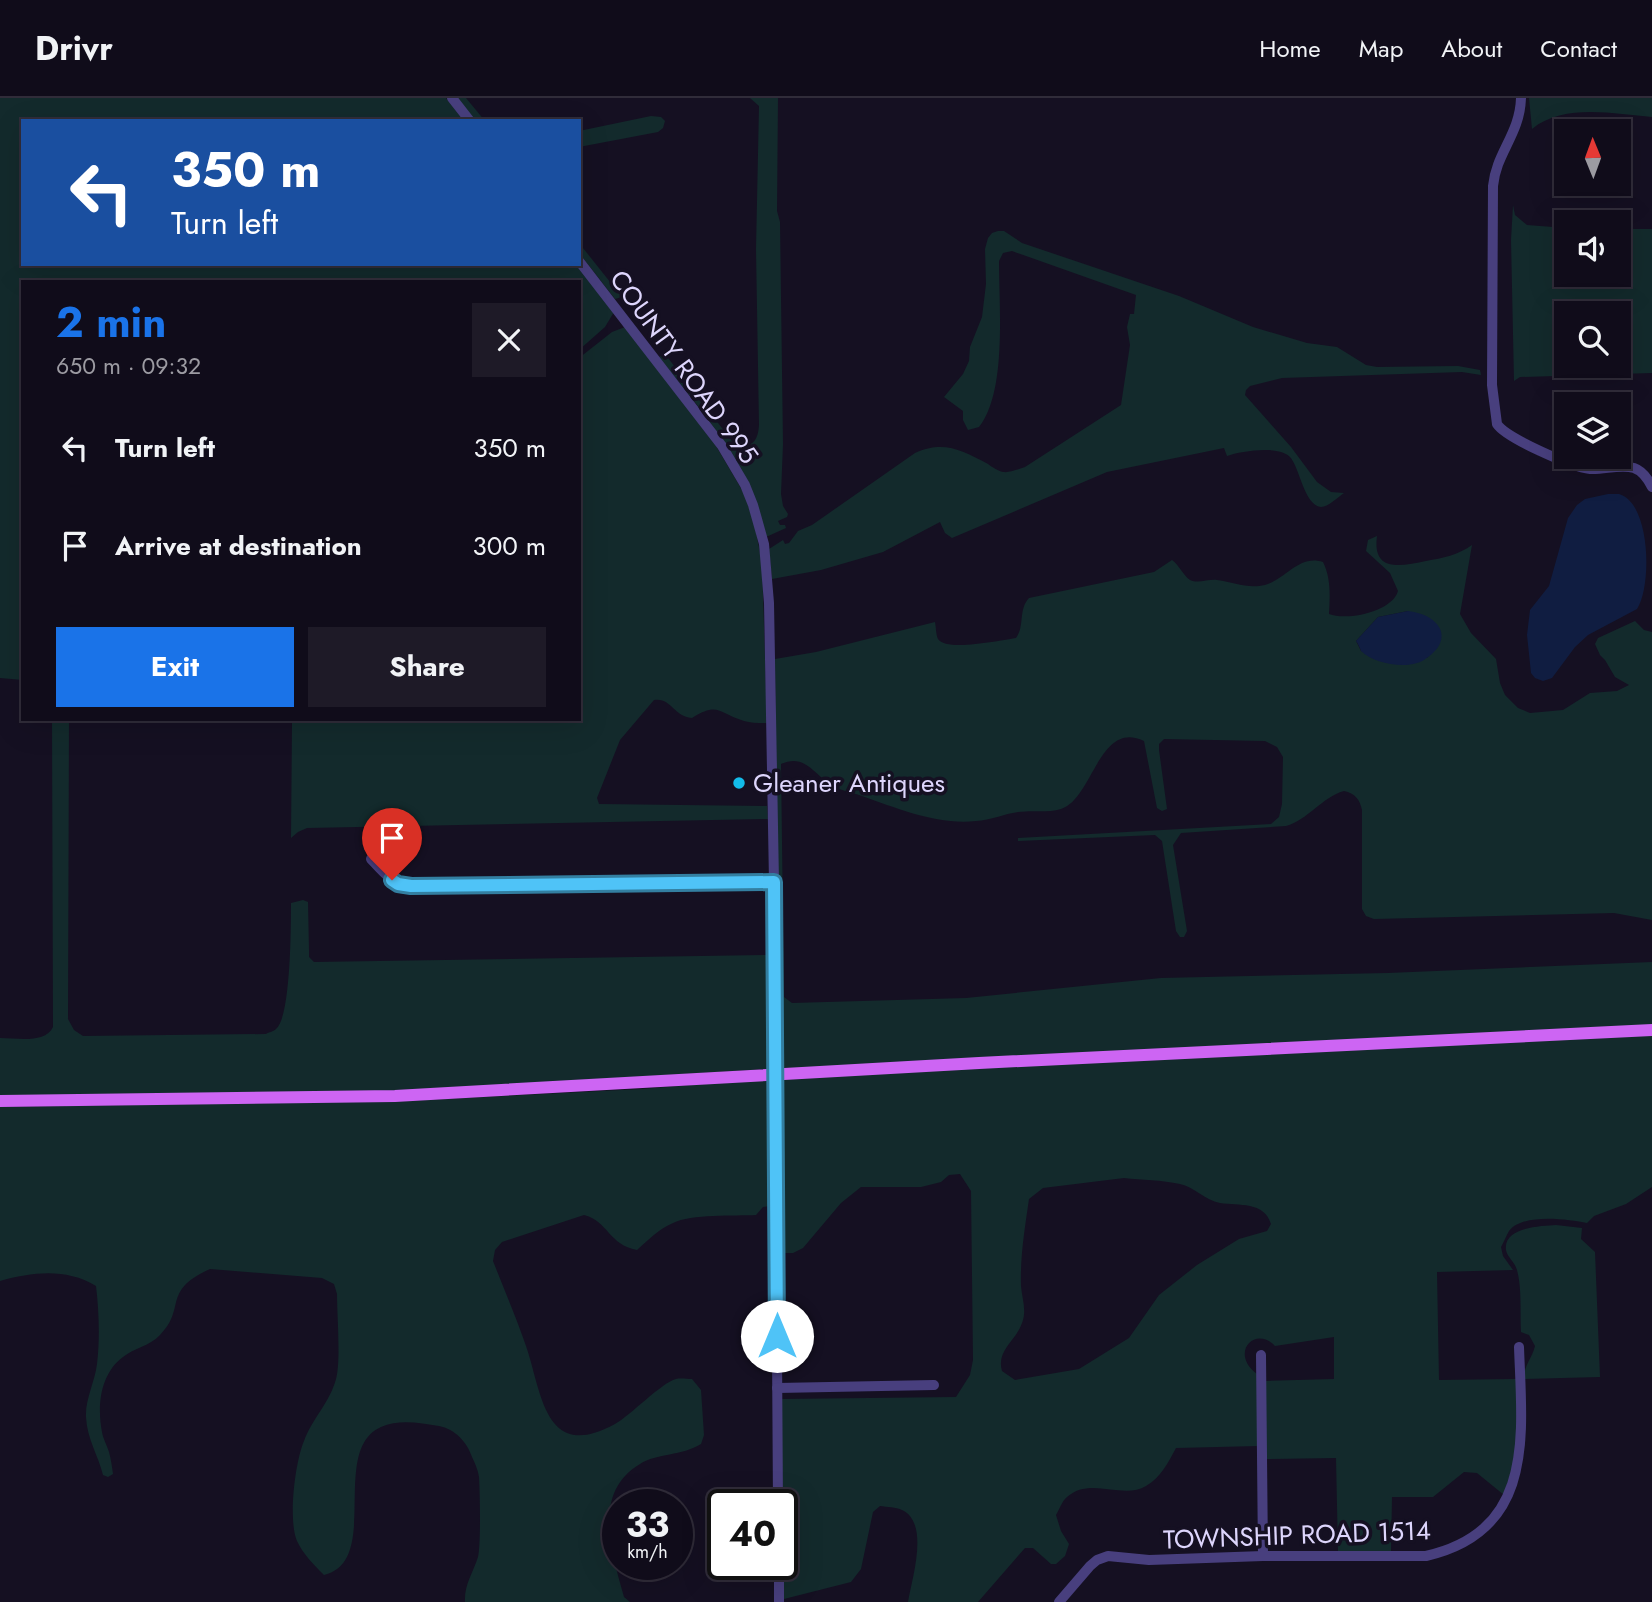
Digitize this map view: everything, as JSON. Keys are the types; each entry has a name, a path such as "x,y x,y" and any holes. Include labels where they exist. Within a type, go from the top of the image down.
{"main road":[{"path":"0,1101 395,1096 1652,1030"}],"street":[{"path":"452,98 468,119"},
{"path":"1521,98 1518,123 1497,164 1493,186 1492,385 1497,424 1513,436 1579,467 1624,467 1637,470 1648,478 1652,487"},
{"name":"COUNTY ROAD 995","path":"581,264 722,446 745,485 764,544 768,579 774,882 778,1489"},
{"path":"371,859 392,880 411,886 774,882"},
{"name":"TOWNSHIP ROAD 1514","path":"1059,1602 1090,1566 1103,1556 1149,1560 1263,1556 1426,1556 1444,1552 1475,1536 1506,1500 1518,1467 1522,1430 1519,1347"},
{"path":"1261,1355 1263,1556"},
{"path":"777,1388 934,1385"},
{"path":"779,1580 779,1602"}],"green space":[{"path":"0,98 446,98 462,119 21,119 21,266 579,266 614,312 605,327 581,348 581,280 21,280 21,680 0,678"},
{"path":"457,98 466,98 483,119 473,119"},
{"path":"750,98 778,98 777,211 780,222 783,444 781,494 788,514 778,521 786,528 766,537 748,485 736,462 708,420 659,357 665,354 735,445 746,446 753,442 759,425 756,249 759,106"},
{"path":"1529,98 1652,98 1652,117 1574,113 1545,121 1532,129"},
{"path":"651,116 661,117 665,121 658,132 581,147 581,131"},
{"path":"1513,205 1515,215 1527,225 1554,227 1554,287 1631,287 1631,229 1652,229 1652,373 1631,374 1631,301 1554,301 1554,376 1520,377 1514,381 1511,240"},
{"path":"998,231 1004,231 1022,243 1179,296 1253,327 1307,343 1337,347 1366,365 1458,366 1480,370 1481,375 1462,372 1282,378 1250,386 1245,395 1291,447 1317,482 1331,492 1344,493 1324,507 1315,505 1310,500 1294,462 1285,453 1260,450 1227,456 1224,448 1107,472 952,538 945,533 940,522 883,552 821,570 772,579 769,549 783,540 785,544 789,543 798,531 812,525 915,453 935,447 952,448 999,471 1011,471 1025,467 1121,405 1130,345 1127,327 1130,314 1134,314 1136,295 1012,251 1003,253 999,261 1000,348 994,393 988,412 979,427 968,430 963,420 963,411 944,397 963,374 969,361 970,347 982,317 986,284 985,249 988,238"},
{"path":"581,246 622,297 615,299 581,256"},
{"path":"625,327 716,446 745,495 762,563 767,723 744,721 719,710 708,710 692,718 686,717 664,701 654,700 620,740 597,798 599,804 767,806 768,819 307,828 291,838 291,721 581,721 581,356 612,332"},
{"path":"1377,536 1379,556 1390,564 1398,565 1444,557 1472,545 1460,614 1471,633 1496,659 1505,695 1518,708 1530,713 1563,710 1590,693 1617,691 1629,685 1615,677 1595,644 1598,638 1635,621 1644,630 1652,632 1652,920 1614,913 1374,919 1366,916 1362,909 1362,810 1356,798 1344,791 1286,826 1181,833 1173,845 1187,931 1184,937 1180,937 1176,931 1162,841 1155,835 1018,841 1018,838 1271,824 1279,817 1282,804 1283,757 1277,747 1265,741 1164,739 1159,744 1159,750 1167,809 1162,811 1157,808 1144,741 1129,737 1117,741 1106,750 1081,791 1072,802 1061,809 1018,812 961,822 904,811 839,789 807,765 789,761 781,764 784,997 792,1003 966,998 1161,978 1388,973 1652,962 1652,1028 780,1070 775,659 816,652 935,622 938,639 952,645 1016,638 1029,598 1154,572 1172,560 1193,581 1217,580 1252,586 1273,582 1307,561 1323,562 1329,581 1329,614 1347,616 1368,613 1387,604 1398,591 1390,573 1366,551 1368,540","holes":["1408,611 1440,641 1427,658 1361,651 1356,641 1378,617"]},
{"path":"52,721 69,721 68,1019 74,1030 83,1036 266,1034 274,1031 281,1021 285,1007 291,903 303,900 308,902 309,957 314,962 770,955 770,1069 383,1092 0,1096 0,1038 37,1038 44,1036 53,1027"},
{"path":"1652,1031 1652,1187 1626,1204 1594,1216 1587,1223 1546,1219 1516,1225 1509,1231 1501,1247 1503,1256 1513,1270 1437,1272 1439,1380 1517,1379 1518,1448 1504,1495 1477,1473 1464,1472 1433,1497 1392,1497 1391,1552 1338,1552 1336,1458 1266,1459 1265,1381 1334,1379 1334,1337 1275,1346 1260,1339 1253,1340 1245,1350 1249,1366 1257,1374 1259,1446 1176,1448 1160,1474 1137,1490 1086,1488 1076,1491 1065,1499 1056,1515 1069,1544 1065,1556 1056,1564 1051,1564 1033,1548 1025,1548 978,1602 908,1602 917,1552 915,1526 902,1510 880,1506 873,1512 861,1569 851,1582 784,1599 784,1580 798,1580 798,1489 782,1489 781,1399 956,1397 970,1375 973,1360 971,1191 960,1174 949,1175 941,1182 921,1187 861,1187 841,1203 803,1248 793,1253 780,1253 780,1078","holes":["1124,1178 1180,1184 1220,1203 1257,1208 1263,1211 1271,1224 1267,1231 1239,1239 1197,1265 1159,1295 1129,1338 1079,1369 1015,1380 1002,1371 1004,1351 1023,1318 1021,1264 1029,1199 1043,1188"]},
{"path":"771,1079 770,1206 763,1207 756,1215 681,1220 663,1228 637,1250 620,1243 598,1222 584,1215 502,1242 495,1250 493,1261 526,1346 542,1401 560,1429 573,1435 591,1434 615,1424 662,1386 676,1379 692,1379 701,1390 704,1435 701,1444 686,1451 647,1460 625,1476 616,1489 602,1489 602,1580 620,1580 624,1597 630,1602 465,1602 467,1585 479,1550 479,1474 464,1441 450,1430 402,1422 381,1427 366,1439 358,1458 354,1528 350,1549 341,1566 324,1575 299,1546 293,1519 294,1491 301,1450 336,1379 338,1338 337,1294 334,1284 322,1278 210,1269 185,1285 168,1325 160,1335 123,1357 109,1372 105,1381 100,1412 113,1474 108,1477 103,1475 88,1433 86,1417 98,1354 96,1286 73,1276 49,1273 0,1281 0,1107 405,1101 641,1089"},
{"path":"1556,1225 1582,1228 1581,1239 1595,1252 1600,1377 1524,1379 1525,1369 1535,1346 1529,1335 1521,1332 1519,1277 1507,1253 1507,1242 1510,1237 1524,1229"}],"water":[{"path":"1619,494 1630,501 1643,529 1646,565 1642,598 1637,609 1588,635 1575,647 1552,678 1543,681 1531,673 1527,635 1530,610 1549,586 1568,518 1585,499"},
{"path":"1408,611 1419,613 1436,623 1442,637 1434,652 1417,663 1400,665 1382,662 1361,651 1356,641 1378,617"}],"place":[{"name":"Gleaner Antiques","path":"739,783"}],"route":[{"path":"392,880 404,886 774,882 777,1336"}]}
